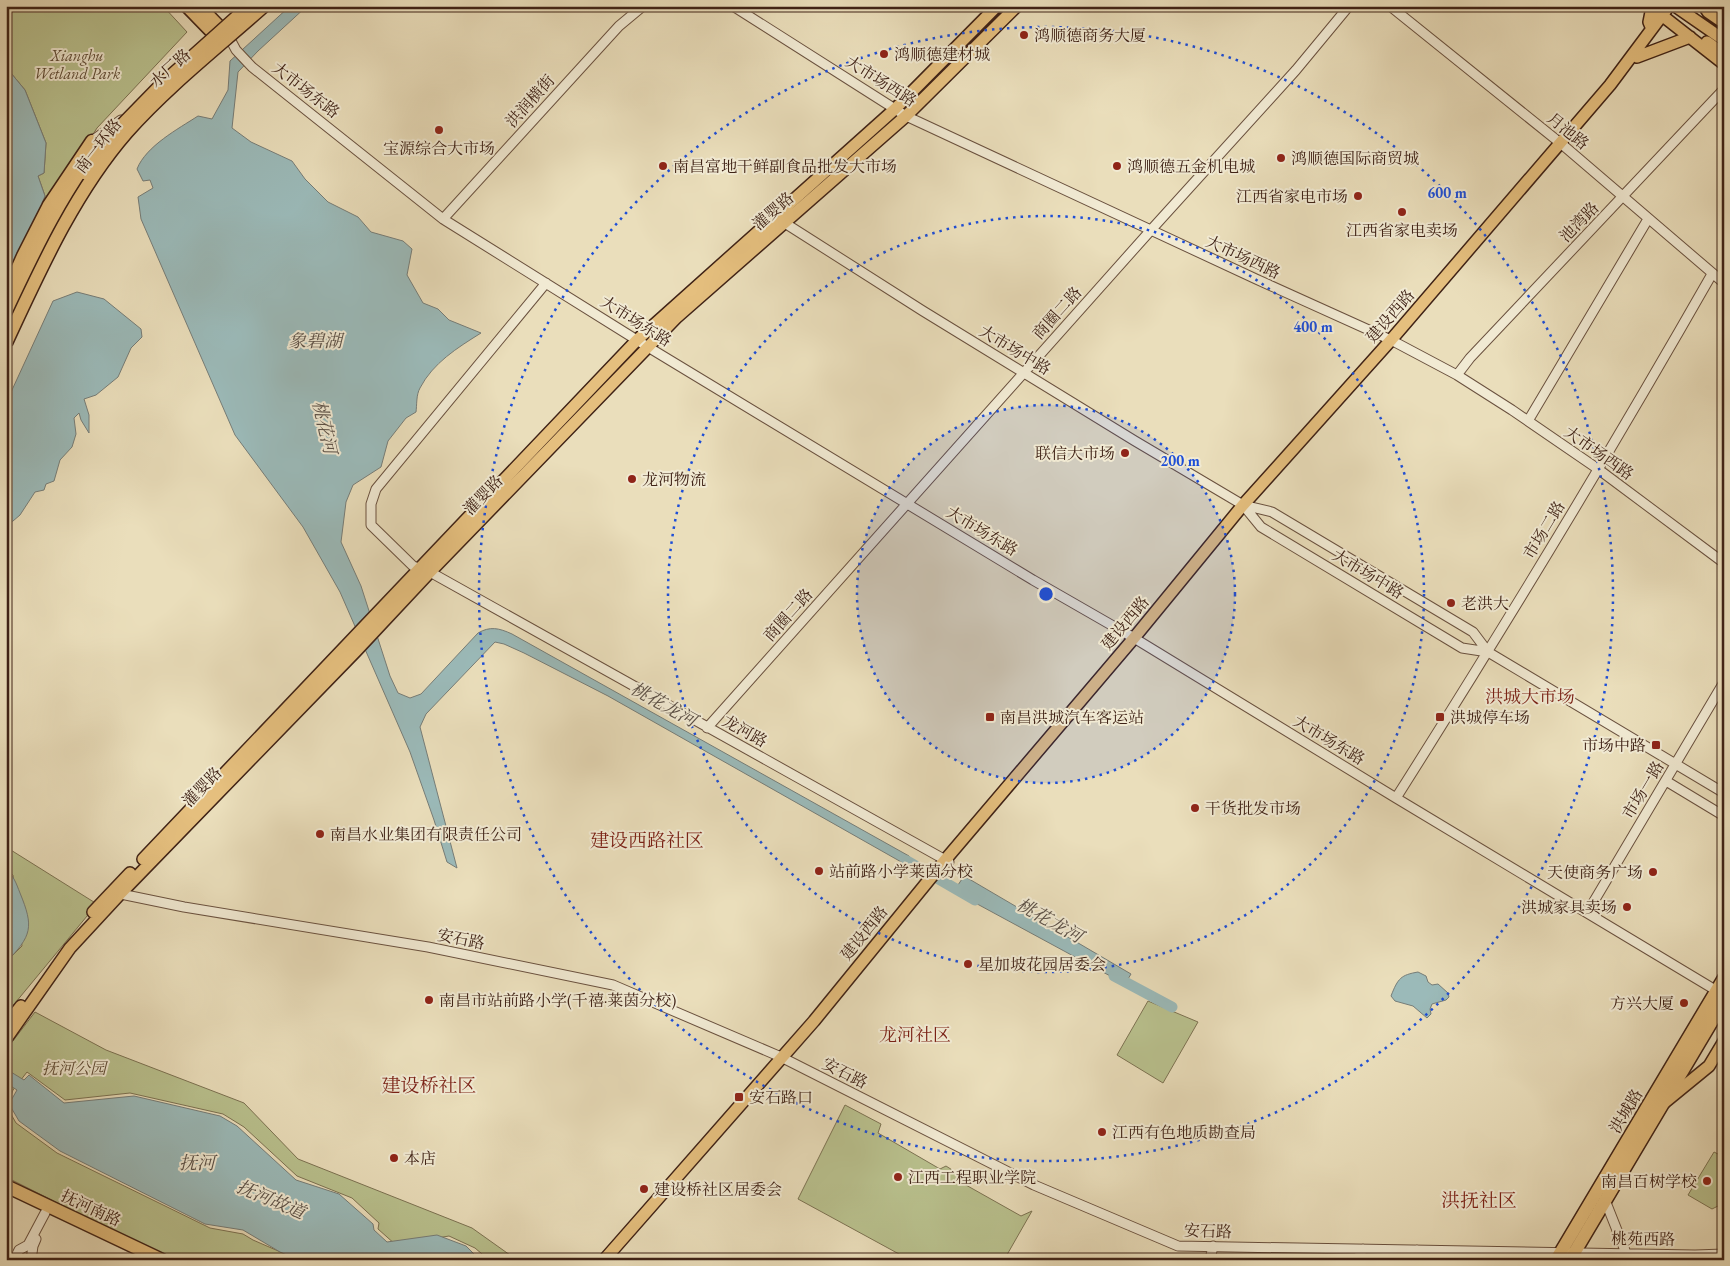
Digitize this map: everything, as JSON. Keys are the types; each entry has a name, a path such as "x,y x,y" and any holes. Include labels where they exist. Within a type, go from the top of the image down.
{"highway":[{"name":"南一环路","path":"6,318 53,220 84,172 122,125 163,82 249,6"},
{"name":"南一环路","path":"6,343 63,225 95,174 127,132 170,90 263,6"},
{"path":"6,294 49,206 95,146"},
{"name":"洪城路","path":"1565,1256 1605,1200 1662,1105 1720,996 1724,978"},
{"name":"洪城路","path":"1565,1256 1720,996"},
{"name":"抚河南路","path":"6,1186 162,1260"},
{"name":"抚河南路","path":"6,1194 143,1260"}],"main road":[{"path":"186,6 221,35"},
{"path":"200,6 221,35"},
{"name":"灌婴路","path":"353,646 370,637 425,570 637,340 895,109 998,6"},
{"name":"灌婴路","path":"6,1025 66,944 353,646 367,624 425,570 677,317 906,116 1017,6"},
{"path":"1704,6 1708,12 1724,23"},
{"path":"1665,9 1690,37 1724,64"},
{"path":"1665,9 1724,40"},
{"path":"1665,9 1724,54"},
{"name":"建设西路","path":"1562,145 1610,85 1665,9"},
{"name":"建设西路","path":"610,1260 783,1059 948,860 1136,639 1245,506 1393,341 1562,145 1614,88 1637,57 1665,9"},
{"path":"1637,57 1690,37"},
{"name":"灌婴路","path":"6,1039 70,948 116,892"},
{"path":"1662,1105 1709,1066 1724,1041"},
{"name":"建设西路","path":"604,1260 783,1059"}],"street":[{"name":"水厂路","path":"221,35 245,6"},
{"name":"水厂路","path":"95,146 118,123 221,35 263,6"},
{"name":"洪润横街","path":"442,219 620,26 643,6"},
{"name":"大市场西路","path":"733,6 906,116 1393,341 1458,376 1598,469 1724,563"},
{"name":"商圈二路","path":"708,728 1151,230 1296,70 1349,6"},
{"name":"月池路","path":"1390,6 1562,145 1724,283"},
{"name":"大市场东路","path":"221,35 252,67 442,219 648,347 1033,580 1136,639 1720,996"},
{"name":"池湾路","path":"1458,376 1470,358 1724,89"},
{"name":"大市场中路","path":"774,216 923,311 1245,506 1272,512 1473,632 1488,652"},
{"path":"1528,421 1648,219"},
{"name":"市场二路","path":"1396,798 1488,652 1664,359 1712,274"},
{"name":"龙河路","path":"546,284 376,489 371,504 370,525 413,566 425,570 948,860"},
{"name":"大市场中路","path":"1245,506 1262,527 1462,648 1488,652 1724,793"},
{"name":"市场一路","path":"1587,913 1724,682"},
{"path":"1666,781 1724,816"},
{"name":"安石路","path":"116,892 184,907 428,947 613,984 783,1059 1034,1185 1178,1246 1417,1250 1565,1256"},
{"path":"1605,1200 1626,1253"},
{"path":"14,1260 19,1250 28,1245 47,1214"},
{"path":"31,1260 32,1246 47,1214"},
{"path":"1210,1260 1213,1246"},
{"path":"1357,1260 1363,1249"},
{"path":"1382,1260 1387,1250"},
{"path":"1412,1260 1417,1250"},
{"name":"桃苑西路","path":"1565,1256 1626,1253 1724,1254"}],"green space":[{"name":"Xianghu Wetland Park","path":"6,6 163,6 187,32 97,128 51,200 6,336 6,286 45,196 38,176 44,173 46,143 25,90 6,67"},
{"path":"6,847 97,904 6,1014 6,962 22,946 13,875 6,870"},
{"path":"1148,1001 1198,1022 1163,1083 1117,1055"},
{"name":"抚河公园","path":"35,1012 106,1050 244,1103 298,1159 472,1228 517,1260 489,1260 475,1248 449,1236 396,1245 378,1229 379,1223 352,1198 297,1176 244,1127 223,1114 130,1093 65,1100 27,1072 13,1090 7,1107 16,1123 57,1153 210,1228 243,1234 299,1260 177,1260 123,1236 6,1177 6,1050"},
{"path":"845,1105 881,1124 878,1133 940,1169 946,1166 960,1175 957,1180 1021,1216 1032,1211 1004,1260 910,1260 798,1199"},
{"name":"南昌百树学校","path":"1714,1152 1724,1157 1724,1203 1712,1209 1688,1195"}],"water":[{"name":"象碧湖","path":"290,6 307,6 238,72 232,128 251,142 292,161 305,179 328,202 358,217 371,232 403,241 412,249 407,275 423,303 438,309 449,320 481,333 455,350 425,379 417,397 416,412 406,418 388,441 381,467 353,485 346,502 341,542 361,586 390,676 398,693 410,698 421,694 478,633 491,629 503,630 909,856 926,876 608,696 524,653 495,642 426,714 420,727 457,868 447,862 410,752 340,592 303,527 235,435 141,219 138,197 153,188 150,180 143,181 137,169 141,161 163,139 198,116 212,119 228,90 230,61"},
{"path":"6,67 25,90 46,143 44,173 38,176 45,196 42,203 44,205 6,286"},
{"path":"77,292 104,299 141,329 142,337 131,348 118,377 96,395 84,399 89,415 89,433 79,413 74,418 76,434 72,447 60,460 54,481 46,484 44,490 35,492 20,515 6,527 6,403 53,301"},
{"path":"6,870 16,883 29,923 26,938 6,962"},
{"path":"964,876 1131,974 1125,984 968,899 958,885"},
{"path":"1418,972 1426,976 1428,982 1432,985 1438,984 1448,993 1449,997 1446,1000 1432,1004 1431,1014 1427,1018 1413,1006 1395,1001 1391,996 1401,978"},
{"name":"抚河","path":"6,1069 24,1080 29,1075 64,1103 134,1096 220,1116 237,1126 296,1180 339,1194 373,1224 374,1230 387,1242 437,1235 466,1246 480,1260 298,1260 280,1252 243,1230 205,1224 60,1151 19,1121 9,1104 17,1090 6,1083"}],"waterway":[{"name":"桃花龙河","path":"907,861 928,873"},
{"name":"桃花龙河","path":"937,878 975,900"},
{"name":"桃花龙河","path":"1114,976 1172,1007"}],"place":[{"name":"鸿顺德商务大厦","path":"1024,35"},
{"name":"鸿顺德建材城","path":"884,54"},
{"name":"宝源综合大市场","path":"439,130"},
{"name":"鸿顺德国际商贸城","path":"1281,158"},
{"name":"南昌富地干鲜副食品批发大市场","path":"663,166"},
{"name":"鸿顺德五金机电城","path":"1117,166"},
{"name":"江西省家电市场","path":"1358,196"},
{"name":"江西省家电卖场","path":"1402,212"},
{"name":"联信大市场","path":"1125,453"},
{"name":"龙河物流","path":"632,479"},
{"name":"老洪大","path":"1451,603"},
{"name":"南昌洪城汽车客运站","path":"990,717"},
{"name":"洪城停车场","path":"1440,717"},
{"name":"市场中路","path":"1656,745"},
{"name":"干货批发市场","path":"1195,808"},
{"name":"南昌水业集团有限责任公司","path":"320,834"},
{"name":"站前路小学莱茵分校","path":"819,871"},
{"name":"天使商务广场","path":"1653,872"},
{"name":"洪城家具卖场","path":"1627,907"},
{"name":"星加坡花园居委会","path":"968,964"},
{"name":"南昌市站前路小学(千禧·莱茵分校)","path":"429,1000"},
{"name":"方兴大厦","path":"1684,1003"},
{"name":"安石路口","path":"739,1097"},
{"name":"江西有色地质勘查局","path":"1102,1132"},
{"name":"本店","path":"394,1158"},
{"name":"江西工程职业学院","path":"898,1177"},
{"name":"南昌百树学校","path":"1707,1181"},
{"name":"建设桥社区居委会","path":"644,1189"}],"district":[{"name":"洪城大市场","path":"1530,696"},
{"name":"建设西路社区","path":"647,840"},
{"name":"龙河社区","path":"915,1034"},
{"name":"建设桥社区","path":"429,1085"},
{"name":"洪抚社区","path":"1479,1200"}],"water label":[{"name":"桃花河","path":"325,427"},
{"name":"抚河故道","path":"271,1199"}]}
